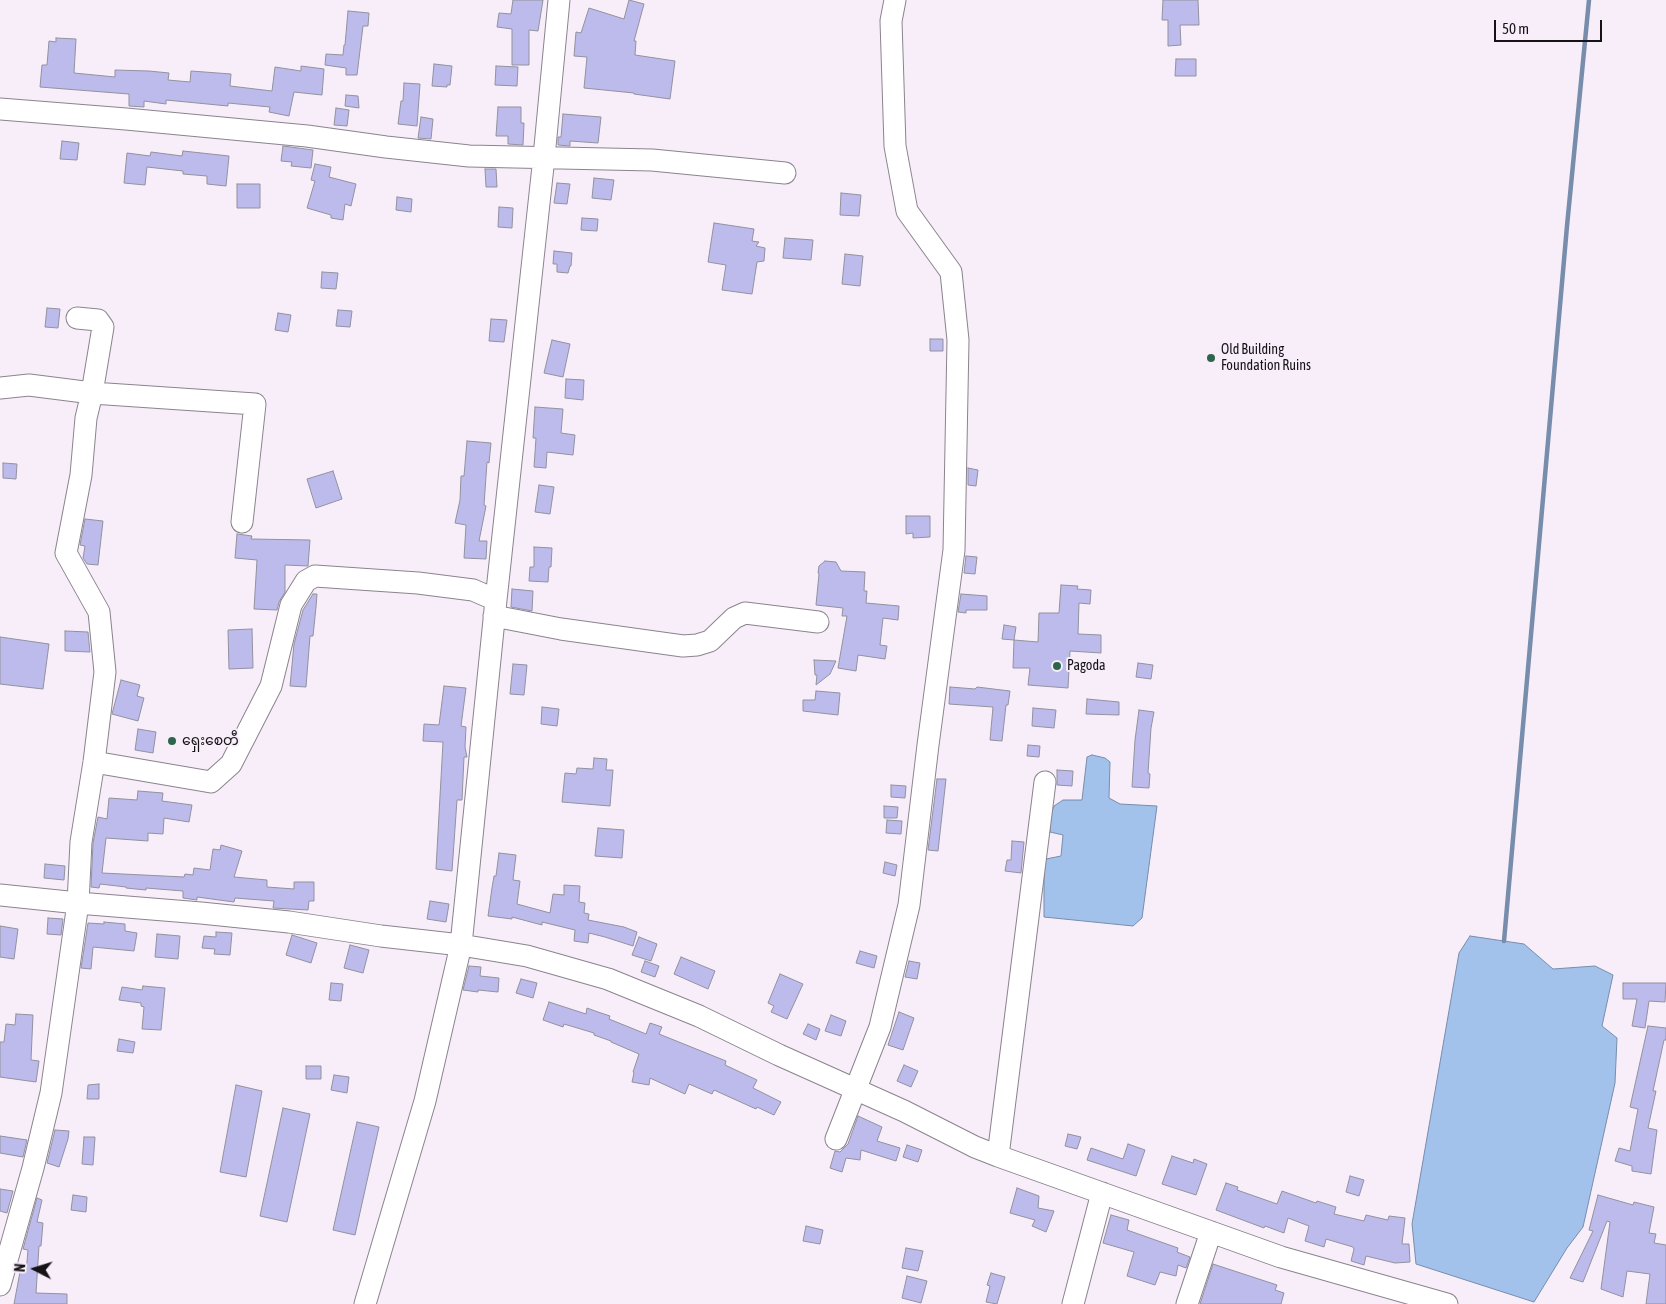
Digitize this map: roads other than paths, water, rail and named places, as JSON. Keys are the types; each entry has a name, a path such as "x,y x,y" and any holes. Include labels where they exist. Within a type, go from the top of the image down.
{"street":[{"path":"366,1304 425,1101 461,945 559,0"},
{"path":"836,1139 880,1027 909,905 954,550 958,340 951,272 907,211 895,146 891,20 895,0"},
{"path":"0,109 307,136 470,156 652,160 785,173"},
{"path":"0,1285 51,1093 78,903 81,842 94,762 105,672 99,612 66,553 81,476 86,418 103,327 98,320 77,318"},
{"path":"0,388 29,385 92,393 254,404 242,522"},
{"path":"94,762 212,782 231,764 271,686 291,605 306,581 315,576 418,583 473,590 495,608 561,629 683,646 697,645 710,640 734,618 745,613 818,622"},
{"path":"998,1156 1045,782"},
{"path":"0,895 280,921 381,936 461,945 527,956 608,979 699,1016 998,1156 1281,1257 1447,1304"},
{"path":"1073,1304 1102,1193"},
{"path":"1187,1304 1211,1232"}],"water":[{"path":"1092,755 1105,758 1110,762 1109,798 1120,804 1157,806 1142,918 1133,926 1044,917 1044,868 1046,859 1061,856 1063,835 1050,832 1051,814 1054,806 1063,800 1082,800 1087,757"},
{"path":"1470,936 1524,944 1553,969 1595,966 1613,975 1602,1026 1617,1038 1615,1083 1583,1227 1567,1248 1534,1302 1416,1264 1412,1224 1459,953"}],"waterway":[{"path":"1504,941 1567,226 1589,0"}],"place":[{"name":"Old Building Foundation Ruins","path":"1211,358"},
{"name":"Pagoda","path":"1057,666"},
{"name":"ရှေးစေတီ","path":"172,741"}]}
